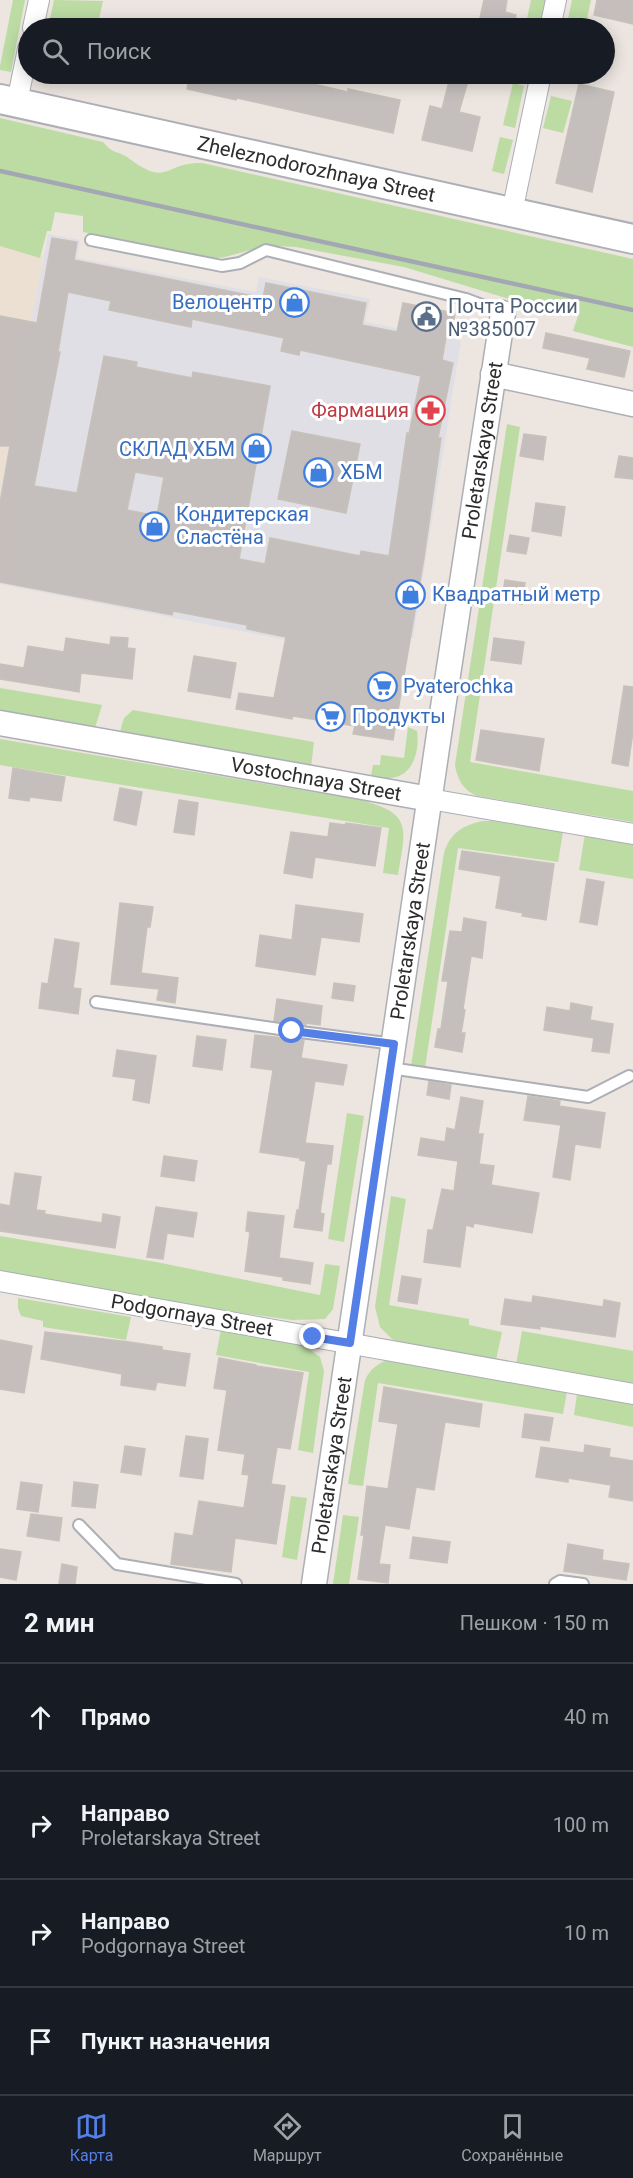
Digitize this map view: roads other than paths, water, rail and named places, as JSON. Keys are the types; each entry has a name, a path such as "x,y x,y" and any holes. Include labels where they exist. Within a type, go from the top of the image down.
{"main road":[{"name":"Zheleznodorozhnaya Street","path":"9,100 633,239"}],"street":[{"path":"35,18 39,0"},
{"path":"552,18 556,0"},
{"path":"9,100 18,76"},
{"path":"512,212 539,84"},
{"name":"Proletarskaya Street","path":"314,1584 503,313"},
{"path":"493,374 633,404"},
{"name":"Vostochnaya Street","path":"0,723 633,834"},
{"name":"Podgornaya Street","path":"0,1281 633,1394"}],"lane":[{"path":"91,240 222,266 240,263 266,250 466,298 503,313"},
{"path":"96,1002 394,1044"},
{"path":"390,1068 588,1097 629,1076"},
{"path":"79,1525 117,1564 236,1584"},
{"path":"555,1584 560,1581 583,1584"}],"railway":[{"path":"0,171 633,310"}],"place":[{"name":"Велоцентр","path":"294,302"},
{"name":"Почта России №385007","path":"427,317"},
{"name":"Фармация","path":"430,410"},
{"name":"СКЛАД ХБМ","path":"256,449"},
{"name":"ХБМ","path":"319,472"},
{"name":"Кондитерская Сластёна","path":"155,526"},
{"name":"Квадратный метр","path":"411,594"},
{"name":"Pyaterochka","path":"382,686"},
{"name":"Продукты","path":"331,716"}]}
